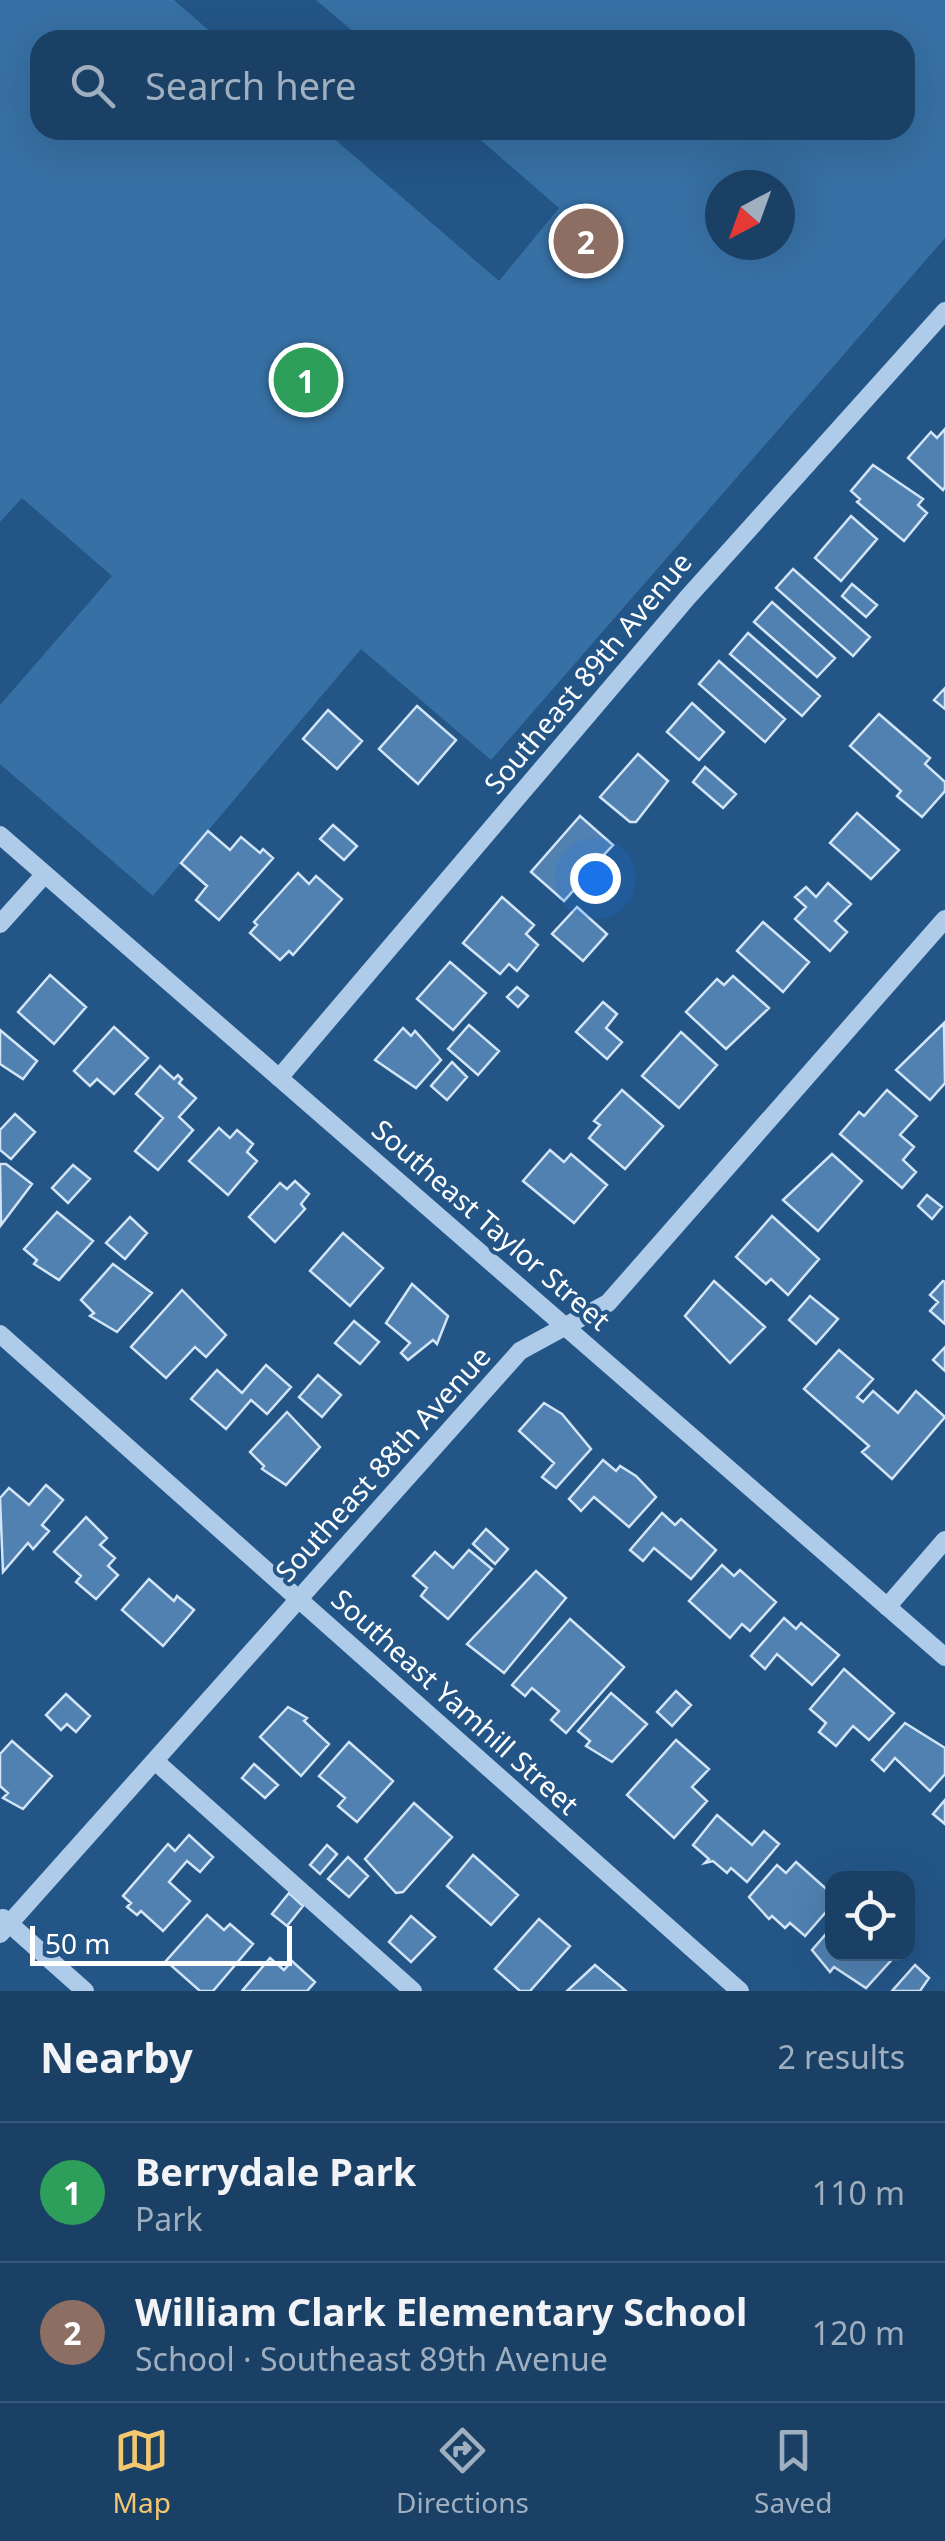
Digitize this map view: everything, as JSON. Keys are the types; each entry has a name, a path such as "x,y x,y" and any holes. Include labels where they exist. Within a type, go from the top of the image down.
{"street":[{"name":"Southeast 89th Avenue","path":"280,1078 676,611 945,311"},
{"name":"Southeast Taylor Street","path":"0,835 945,1657"},
{"path":"0,924 45,874"},
{"name":"Southeast 88th Avenue","path":"3,1925 155,1761 520,1351 608,1302 945,919"},
{"name":"Southeast Yamhill Street","path":"0,1334 740,1991"},
{"path":"887,1606 945,1540"},
{"path":"155,1761 413,1991"},
{"path":"3,1925 85,1991"}],"shaded area":[{"path":"0,0 174,0 208,30 30,30 30,140 336,140 499,281 559,208 481,140 915,140 915,30 351,30 316,0 945,0 945,238 491,760 361,649 153,896 0,764 0,705 112,576 22,498 0,522"}],"building":[{"path":"945,429 943,490 908,458 931,432 937,438"},
{"path":"873,465 923,499 918,505 927,513 904,541 857,502 860,499 851,491"},
{"path":"851,516 877,539 841,581 815,558"},
{"path":"793,569 870,637 853,656 776,588"},
{"path":"852,584 877,605 866,617 842,596"},
{"path":"772,602 835,658 817,677 754,622"},
{"path":"748,633 820,696 802,716 730,654"},
{"path":"719,661 785,719 765,742 699,684"},
{"path":"945,688 945,709 934,700"},
{"path":"692,703 724,732 699,760 667,732"},
{"path":"417,706 456,740 418,784 379,749"},
{"path":"328,710 362,741 337,769 303,739"},
{"path":"879,714 930,758 925,764 945,782 945,791 922,817 897,796 901,791 850,746"},
{"path":"638,754 668,781 636,822 630,822 600,797"},
{"path":"705,767 736,794 723,808 693,782"},
{"path":"857,813 899,850 871,879 830,843"},
{"path":"580,816 613,845 601,858 614,870 601,884 589,873 564,901 531,872"},
{"path":"333,825 357,846 344,860 320,839"},
{"path":"208,831 230,850 241,837 273,858 219,920 196,900 207,886 181,863"},
{"path":"298,873 309,884 316,876 342,899 293,955 289,951 280,960 250,933 257,925 254,922"},
{"path":"828,883 851,904 835,921 847,932 830,951 795,919 806,907 795,897 806,887 816,897"},
{"path":"502,897 534,925 526,934 538,945 517,971 509,964 500,974 463,943"},
{"path":"577,907 607,934 583,961 552,934"},
{"path":"763,922 809,962 783,992 737,951"},
{"path":"450,962 486,993 453,1030 417,999"},
{"path":"50,975 86,1007 54,1044 18,1012"},
{"path":"733,976 769,1008 726,1049 686,1012 717,979 724,985"},
{"path":"517,987 528,996 518,1007 507,997"},
{"path":"603,1002 617,1014 606,1028 622,1042 607,1059 576,1032"},
{"path":"944,1023 945,1083 930,1100 896,1070"},
{"path":"469,1025 499,1051 478,1075 448,1049"},
{"path":"114,1027 148,1058 114,1094 97,1079 90,1086 74,1071"},
{"path":"403,1028 411,1036 415,1031 441,1060 416,1088 375,1060"},
{"path":"0,1030 37,1061 23,1079 0,1064"},
{"path":"681,1032 717,1065 679,1108 642,1076"},
{"path":"452,1062 467,1077 447,1100 431,1086"},
{"path":"160,1066 174,1079 178,1075 182,1079 179,1083 196,1098 179,1117 193,1130 158,1170 135,1151 163,1118 136,1094"},
{"path":"622,1090 663,1126 625,1169 589,1138 600,1125 594,1121"},
{"path":"887,1090 917,1116 900,1135 914,1147 903,1160 916,1172 902,1188 840,1134 859,1112 864,1116"},
{"path":"15,1114 35,1132 11,1159 0,1150 0,1130"},
{"path":"219,1128 230,1138 237,1130 253,1144 247,1152 257,1161 228,1195 189,1161"},
{"path":"550,1150 564,1162 571,1154 607,1185 574,1223 523,1181"},
{"path":"832,1154 862,1181 818,1231 783,1200"},
{"path":"0,1164 6,1164 32,1184 1,1225"},
{"path":"73,1165 90,1179 68,1203 52,1188"},
{"path":"295,1181 309,1194 301,1204 305,1209 275,1242 249,1217 280,1183 287,1189"},
{"path":"927,1195 942,1207 932,1219 918,1206"},
{"path":"57,1212 93,1241 59,1280 34,1264 37,1260 24,1249"},
{"path":"772,1216 819,1259 788,1295 771,1279 766,1284 736,1257"},
{"path":"130,1217 147,1233 125,1259 106,1243"},
{"path":"343,1233 383,1268 350,1306 310,1271"},
{"path":"113,1264 152,1293 117,1332 90,1316 94,1313 81,1300"},
{"path":"714,1281 765,1327 730,1363 685,1316"},
{"path":"943,1281 945,1324 930,1311 938,1302 930,1295"},
{"path":"412,1284 448,1316 437,1344 433,1340 408,1360 401,1353 410,1343 386,1323"},
{"path":"182,1290 226,1335 206,1357 195,1347 166,1378 131,1347"},
{"path":"810,1296 838,1319 816,1344 789,1320"},
{"path":"354,1321 379,1342 360,1364 335,1343"},
{"path":"945,1347 945,1371 933,1360"},
{"path":"839,1350 873,1379 857,1397 863,1402 873,1391 898,1413 916,1391 945,1417 892,1479 862,1452 869,1446 804,1389"},
{"path":"266,1365 291,1387 267,1414 251,1400 226,1429 191,1399 217,1370 242,1393"},
{"path":"318,1375 341,1395 322,1417 299,1397"},
{"path":"544,1403 562,1414 591,1449 556,1488 542,1477 554,1463 519,1431"},
{"path":"287,1412 320,1447 286,1485 262,1469 264,1466 250,1452"},
{"path":"603,1460 616,1471 620,1466 636,1476 656,1497 629,1527 594,1497 581,1511 569,1499"},
{"path":"46,1485 63,1500 42,1525 49,1531 33,1549 28,1543 3,1572 0,1498 9,1488 29,1505"},
{"path":"662,1513 675,1525 681,1519 716,1550 691,1579 654,1548 643,1561 630,1550"},
{"path":"86,1517 107,1538 100,1545 115,1558 108,1566 118,1575 96,1599 76,1582 81,1576 54,1552"},
{"path":"486,1529 508,1549 495,1564 473,1544"},
{"path":"469,1550 492,1569 448,1619 421,1596 427,1588 413,1576 435,1552 453,1568"},
{"path":"722,1565 734,1576 740,1570 776,1602 750,1631 742,1624 730,1638 689,1601"},
{"path":"536,1571 566,1598 504,1673 467,1644"},
{"path":"149,1579 174,1601 177,1596 194,1610 163,1646 122,1610"},
{"path":"784,1618 796,1629 801,1623 839,1655 812,1685 777,1654 765,1669 751,1656"},
{"path":"570,1619 624,1667 566,1733 551,1720 559,1711 532,1688 525,1696 512,1685"},
{"path":"844,1669 894,1713 869,1740 853,1726 836,1746 819,1732 826,1723 810,1709"},
{"path":"676,1691 691,1705 672,1726 657,1712"},
{"path":"611,1693 647,1724 612,1762 586,1746 590,1741 578,1731"},
{"path":"66,1694 90,1716 76,1732 67,1724 61,1730 46,1715"},
{"path":"288,1707 307,1718 304,1721 329,1744 301,1776 260,1737"},
{"path":"905,1723 945,1748 945,1774 930,1791 895,1758 884,1771 872,1760"},
{"path":"676,1740 709,1769 692,1787 707,1801 674,1838 627,1795"},
{"path":"12,1741 52,1776 23,1809 3,1798 8,1793 0,1786 0,1754"},
{"path":"349,1742 393,1781 357,1822 338,1806 345,1798 319,1776"},
{"path":"254,1764 278,1785 265,1798 242,1778"},
{"path":"945,1800 945,1824 933,1814"},
{"path":"414,1803 452,1837 403,1892 396,1893 365,1859"},
{"path":"717,1815 752,1845 764,1831 779,1844 747,1882 731,1868 727,1873 713,1861 705,1863 709,1859 693,1845"},
{"path":"189,1835 213,1857 200,1872 187,1861 169,1882 190,1901 163,1931 141,1911 137,1915 127,1907 131,1903 123,1896 168,1844 175,1851"},
{"path":"327,1845 337,1854 320,1874 310,1865"},
{"path":"473,1855 518,1895 491,1925 447,1886"},
{"path":"348,1857 368,1876 349,1897 328,1879"},
{"path":"796,1862 825,1888 825,1913 805,1936 790,1923 785,1928 772,1916 769,1919 749,1897 777,1865 786,1873"},
{"path":"289,1893 303,1906 287,1926 272,1914"},
{"path":"207,1915 224,1930 230,1924 253,1944 213,1991 200,1991 166,1961"},
{"path":"411,1916 435,1937 411,1962 389,1942"},
{"path":"539,1919 570,1946 530,1991 520,1991 495,1969"},
{"path":"825,1935 825,1961 891,1961 866,1988 834,1967 830,1972 812,1950"},
{"path":"270,1958 284,1970 292,1961 315,1982 307,1991 242,1991"},
{"path":"595,1965 626,1991 567,1991"},
{"path":"915,1965 929,1978 920,1991 892,1991"}],"place":[{"name":"William Clark Elementary School","path":"586,241"},
{"name":"Berrydale Park","path":"306,380"}]}
